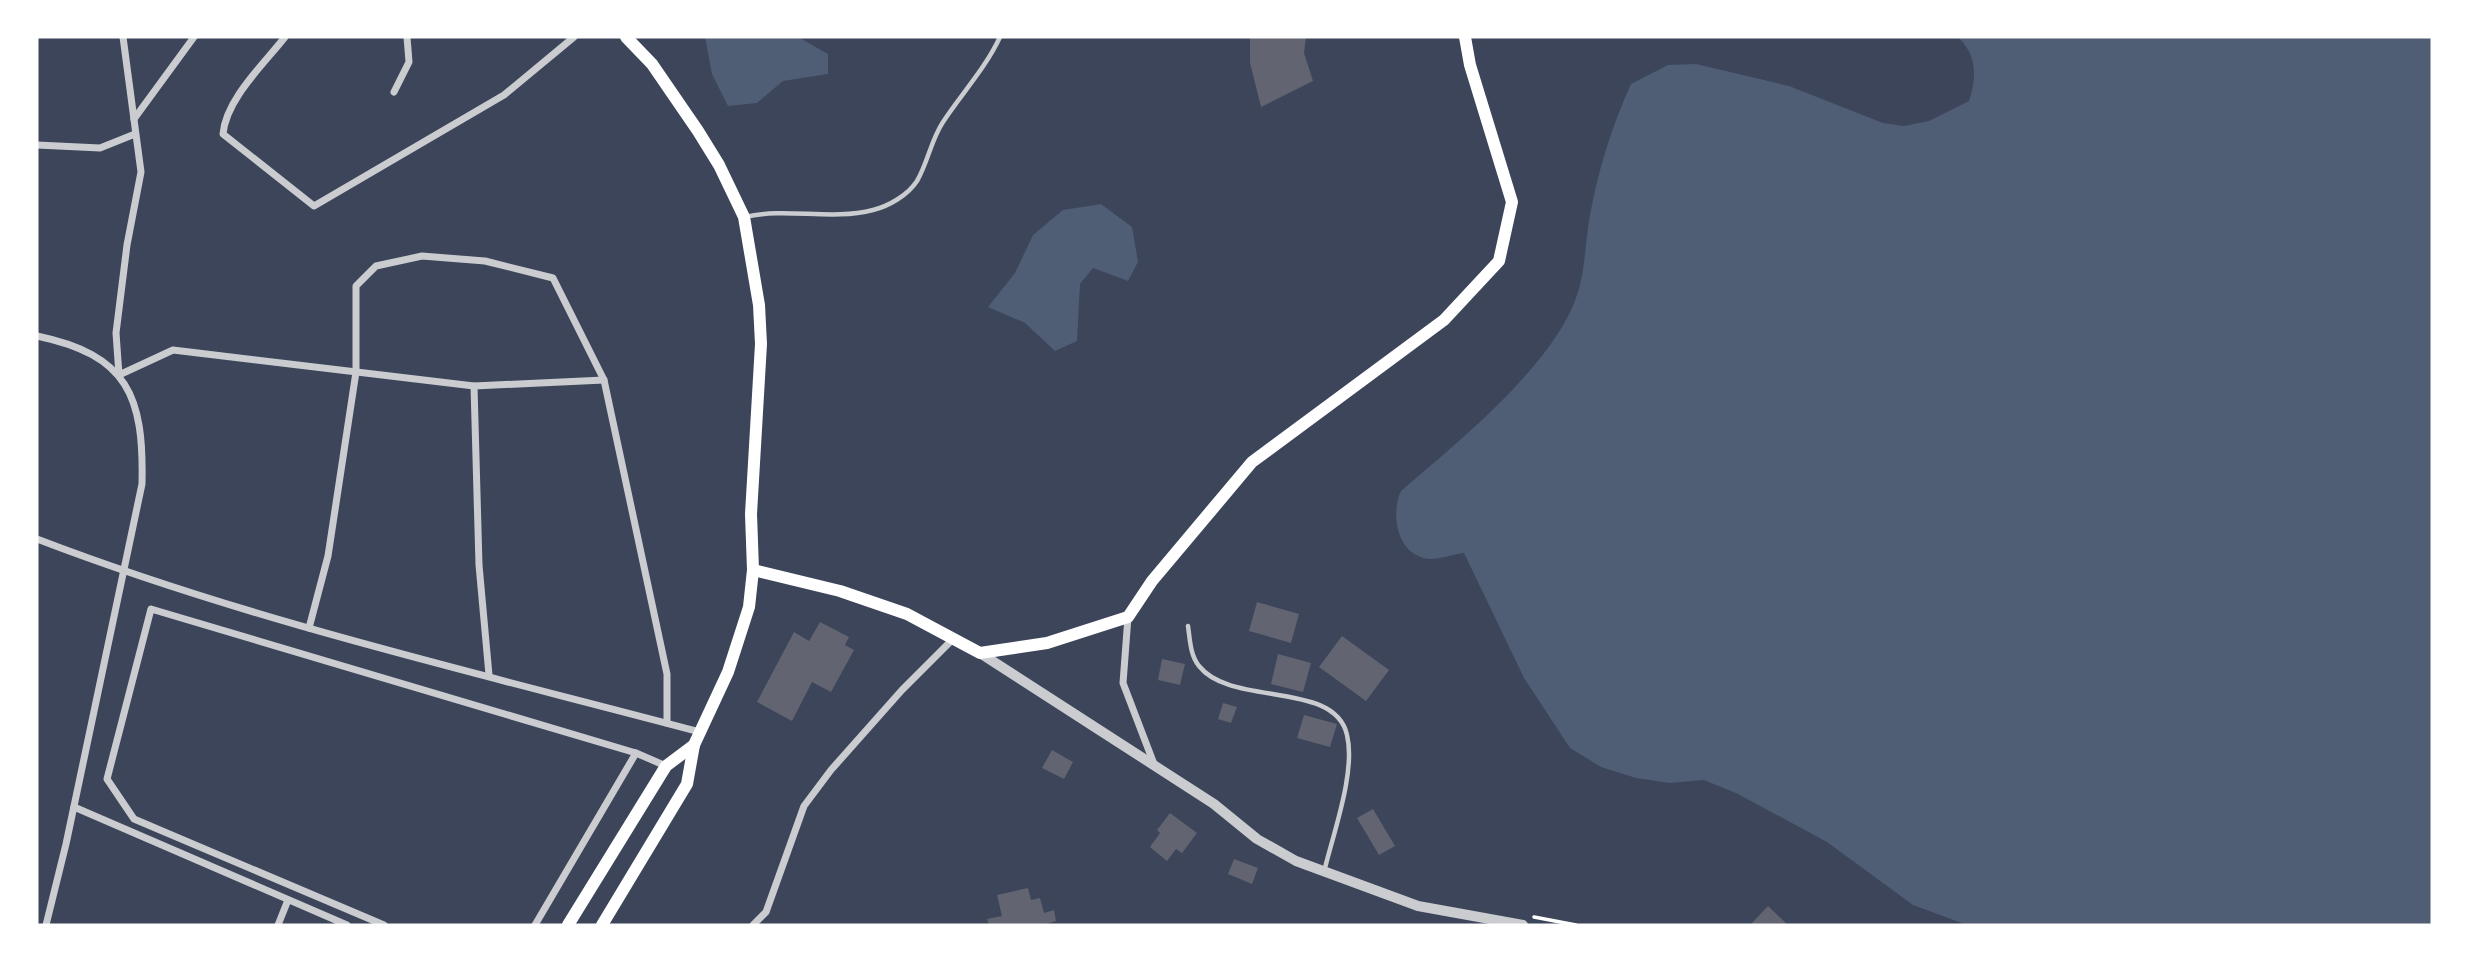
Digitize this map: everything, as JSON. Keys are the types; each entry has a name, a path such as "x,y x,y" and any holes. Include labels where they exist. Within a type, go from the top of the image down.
{"main road":[{"path":"602,925 687,783 694,745 728,672 750,607 753,570 751,514 761,344 758,305 744,217 719,165 698,131 652,64 626,37"},
{"path":"753,570 840,591 907,614 980,653 1047,643 1129,617 1152,581 1252,462 1444,320 1499,261 1512,202 1470,65 1465,37"},
{"path":"568,925 666,766 694,745"}],"street":[{"path":"119,375 116,332 127,245 141,172 123,37"},
{"path":"134,120 194,37"},
{"path":"285,37 235,102 224,122 223,134 314,206 503,95 574,37"},
{"path":"394,92 409,62 407,37"},
{"path":"37,145 100,148 135,134"},
{"path":"309,628 328,556 356,372 356,286 376,266 422,256 485,261 553,278 604,380 667,674 667,723"},
{"path":"37,336 64,342 111,365 129,389 143,444 142,484 74,807 46,925"},
{"path":"119,375 173,350 474,386 604,380"},
{"path":"474,386 479,565 489,676"},
{"path":"37,539 122,572 309,628 700,732"},
{"path":"384,925 134,819 107,779 151,609 636,753 666,766"},
{"path":"1129,617 1123,683 1155,764"},
{"path":"753,925 766,912 804,806 866,730 953,639"},
{"path":"980,653 1155,764 1214,804 1257,839 1324,872 1418,906 1523,925"},
{"path":"535,925 636,753"},
{"path":"74,807 347,925"},
{"path":"278,925 288,900"}],"lane":[{"path":"744,217 778,211 846,214 872,211 895,201 916,181 936,133 982,69 1000,37"},
{"path":"1188,626 1195,660 1210,676 1240,689 1301,699 1333,712 1344,726 1348,736 1346,774 1324,872"}],"shaded area":[{"path":"37,37 2432,37 2432,925 37,925"},
{"path":"705,37 798,37 828,54 828,74 783,81 757,103 728,106 712,74"},
{"path":"1958,37 2432,37 2432,925 1967,925 1913,905 1827,842 1738,794 1704,780 1670,783 1636,778 1601,767 1570,748 1524,678 1464,553 1430,559 1410,551 1403,543 1396,511 1401,491 1501,401 1548,348 1565,322 1580,286 1592,203 1601,168 1631,84 1668,65 1696,64 1789,86 1883,123 1904,126 1929,121 1969,101 1974,67 1969,51"},
{"path":"1101,204 1132,227 1138,262 1128,281 1093,268 1080,284 1077,341 1055,351 1025,323 988,307 1015,273 1033,235 1063,210"}],"building":[{"path":"1250,37 1306,37 1304,53 1313,81 1261,107 1250,63"},
{"path":"1257,602 1299,614 1291,643 1249,631"},
{"path":"820,622 849,637 845,645 854,650 831,692 812,682 792,721 757,702 794,632 809,641"},
{"path":"1342,636 1389,670 1366,701 1319,667"},
{"path":"1278,654 1311,663 1303,692 1271,684"},
{"path":"1162,659 1185,664 1180,685 1158,680"},
{"path":"1223,703 1237,707 1231,723 1218,719"},
{"path":"1304,715 1337,724 1330,747 1297,738"},
{"path":"1052,750 1073,762 1064,779 1042,768"},
{"path":"1373,809 1395,846 1379,855 1357,818"},
{"path":"1170,813 1197,833 1182,853 1176,849 1167,861 1150,847 1160,833 1157,830"},
{"path":"1234,859 1258,868 1252,884 1228,874"},
{"path":"1028,888 1031,900 1040,898 1044,913 1054,910 1056,921 1043,925 989,925 987,919 1002,916 997,895"},
{"path":"1768,906 1788,925 1751,924"}]}
